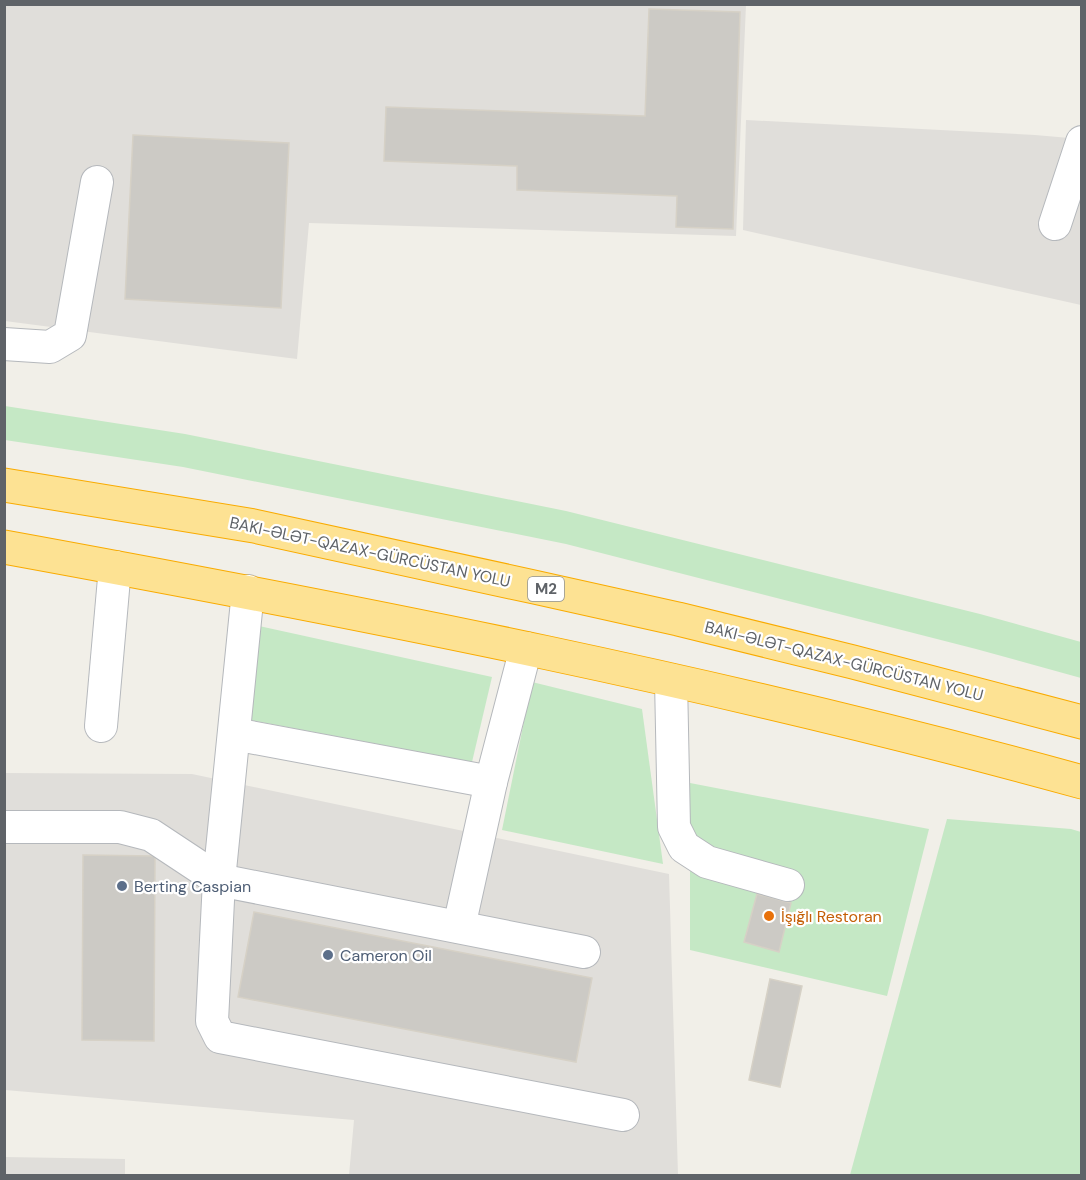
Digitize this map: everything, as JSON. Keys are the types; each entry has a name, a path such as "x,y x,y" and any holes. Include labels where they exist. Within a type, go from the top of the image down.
{"highway":[{"name":"M2","path":"4,485 255,526 534,586 853,662 1082,722"},
{"path":"4,547 248,591 526,648 840,719 1082,782"}],"lane":[{"path":"1055,224 1082,142"},
{"path":"4,344 50,347 70,334 97,182"},
{"path":"101,726 115,567"},
{"path":"248,591 219,880 212,1021 220,1037 623,1116"},
{"path":"459,927 491,782 526,648"},
{"path":"671,680 674,827 684,848 707,862 788,885"},
{"path":"234,734 491,782"},
{"path":"4,827 120,826 151,836 219,880 584,952"}],"shaded area":[{"path":"5,5 746,5 736,236 309,223 297,359 5,321"},
{"path":"746,120 1081,139 1081,305 743,230"},
{"path":"4,773 192,774 669,874 678,1175 349,1175 354,1120 5,1090"},
{"path":"5,1157 125,1159 125,1175 5,1175"}],"green space":[{"path":"5,406 185,434 566,511 980,614 1081,642 1081,678 566,544 183,467 5,440"},
{"path":"259,626 492,677 472,762 250,720"},
{"path":"532,682 642,709 663,864 502,830"},
{"path":"690,783 929,829 887,996 690,950"},
{"path":"947,819 1071,829 1081,832 1081,1175 850,1175"}],"building":[{"path":"649,9 740,12 733,229 676,227 677,196 517,190 517,166 384,161 386,107 645,116"},
{"path":"133,135 289,143 281,308 125,299"},
{"path":"83,855 155,856 154,1041 82,1040"},
{"path":"757,894 791,903 779,952 744,942"},
{"path":"254,912 592,978 576,1062 238,997"},
{"path":"770,979 802,986 780,1087 749,1080"}],"place":[{"name":"Berting Caspian","path":"122,886"},
{"name":"İşığlı Restoran","path":"769,916"},
{"name":"Cameron Oil","path":"328,955"}]}
